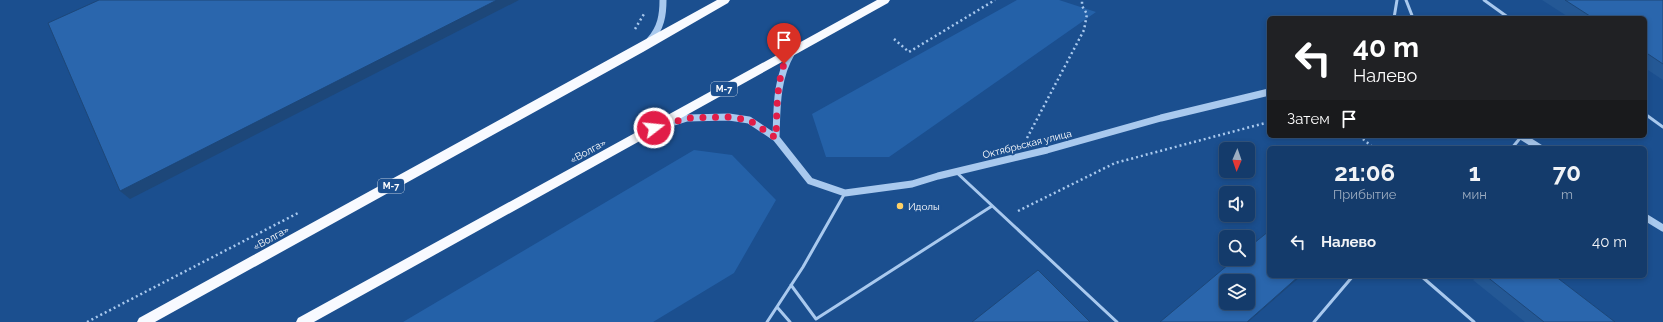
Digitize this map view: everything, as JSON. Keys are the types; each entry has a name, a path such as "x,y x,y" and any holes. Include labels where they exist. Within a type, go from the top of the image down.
{"highway":[{"name":"«Волга»","path":"143,322 639,49 725,0"},
{"name":"«Волга»","path":"302,322 885,0"}],"street":[{"path":"639,49 654,36 659,29 663,18 663,0"},
{"path":"776,138 779,78 784,64 793,50"},
{"name":"Октябрьская улица","path":"654,128 687,118 729,117 749,120 776,138 810,181 845,193 912,184 1161,118 1267,92"},
{"path":"1524,138 1537,146"},
{"path":"1647,218 1663,228"}],"lane":[{"path":"1394,16 1397,0"},
{"path":"1406,0 1412,16"},
{"path":"1484,0 1506,16"},
{"path":"1647,115 1663,127"},
{"path":"955,172 1117,322"},
{"path":"766,322 803,267 845,193"},
{"path":"791,285 816,318 992,206"},
{"path":"1314,322 1351,278"},
{"path":"1423,278 1474,322"},
{"path":"777,307 790,322"}],"path":[{"path":"894,39 909,52 995,0"},
{"path":"1016,157 1084,30 1088,14 1082,6 1082,0"},
{"path":"1005,218 1115,163 1267,122"},
{"path":"1361,138 1371,146"}],"shaded area":[{"path":"1017,0 1059,0 1096,12 889,157 826,157 812,114"},
{"path":"694,150 732,155 776,200 734,273 653,322 403,322"}],"building":[{"path":"99,0 497,0 120,191 48,23"},
{"path":"1565,0 1663,0 1663,64 1647,53 1647,16 1590,16"},
{"path":"1267,233 1267,278 1297,278 1247,322 1160,322 1227,266 1255,266 1255,242"},
{"path":"1038,270 1090,322 972,322"},
{"path":"1489,278 1558,278 1615,322 1544,322"}],"place":[{"name":"Идолы","path":"900,206"}],"route":[{"path":"654,128 687,118 729,117 749,120 776,138 777,94 779,78 784,64"}]}
